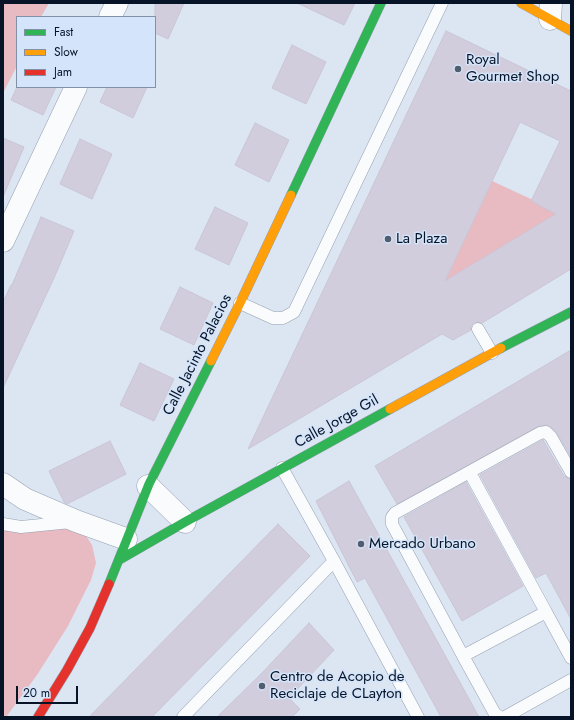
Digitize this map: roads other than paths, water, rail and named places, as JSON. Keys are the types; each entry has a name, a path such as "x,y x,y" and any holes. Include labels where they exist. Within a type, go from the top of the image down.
{"street":[{"path":"110,16 117,3"},
{"name":"Calle Jacinto Palacios","path":"38,717 67,670 90,628 148,486 240,303 381,3"},
{"path":"521,3 551,11 571,31"},
{"path":"3,241 76,88"},
{"name":"Calle Jorge Gil","path":"119,560 282,468 492,353 571,312"},
{"path":"3,484 25,499 76,521 126,539"},
{"path":"148,486 185,522"}],"lane":[{"path":"240,303 273,318 283,318 294,312 442,3"},
{"path":"478,329 492,353"},
{"path":"500,717 495,714 463,656 392,524 392,517 395,513 540,433 546,432 551,437 571,472"},
{"path":"282,468 334,560 418,717"},
{"path":"470,472 571,658"},
{"path":"3,524 21,527 76,521"},
{"path":"183,717 334,560"},
{"path":"463,656 546,612"},
{"path":"504,717 571,680"}],"place":[{"name":"Royal Gourmet Shop","path":"458,69"},
{"name":"La Plaza","path":"388,239"},
{"name":"Mercado Urbano","path":"361,544"},
{"name":"Centro de Acopio de Reciclaje de CLayton","path":"262,686"}]}
